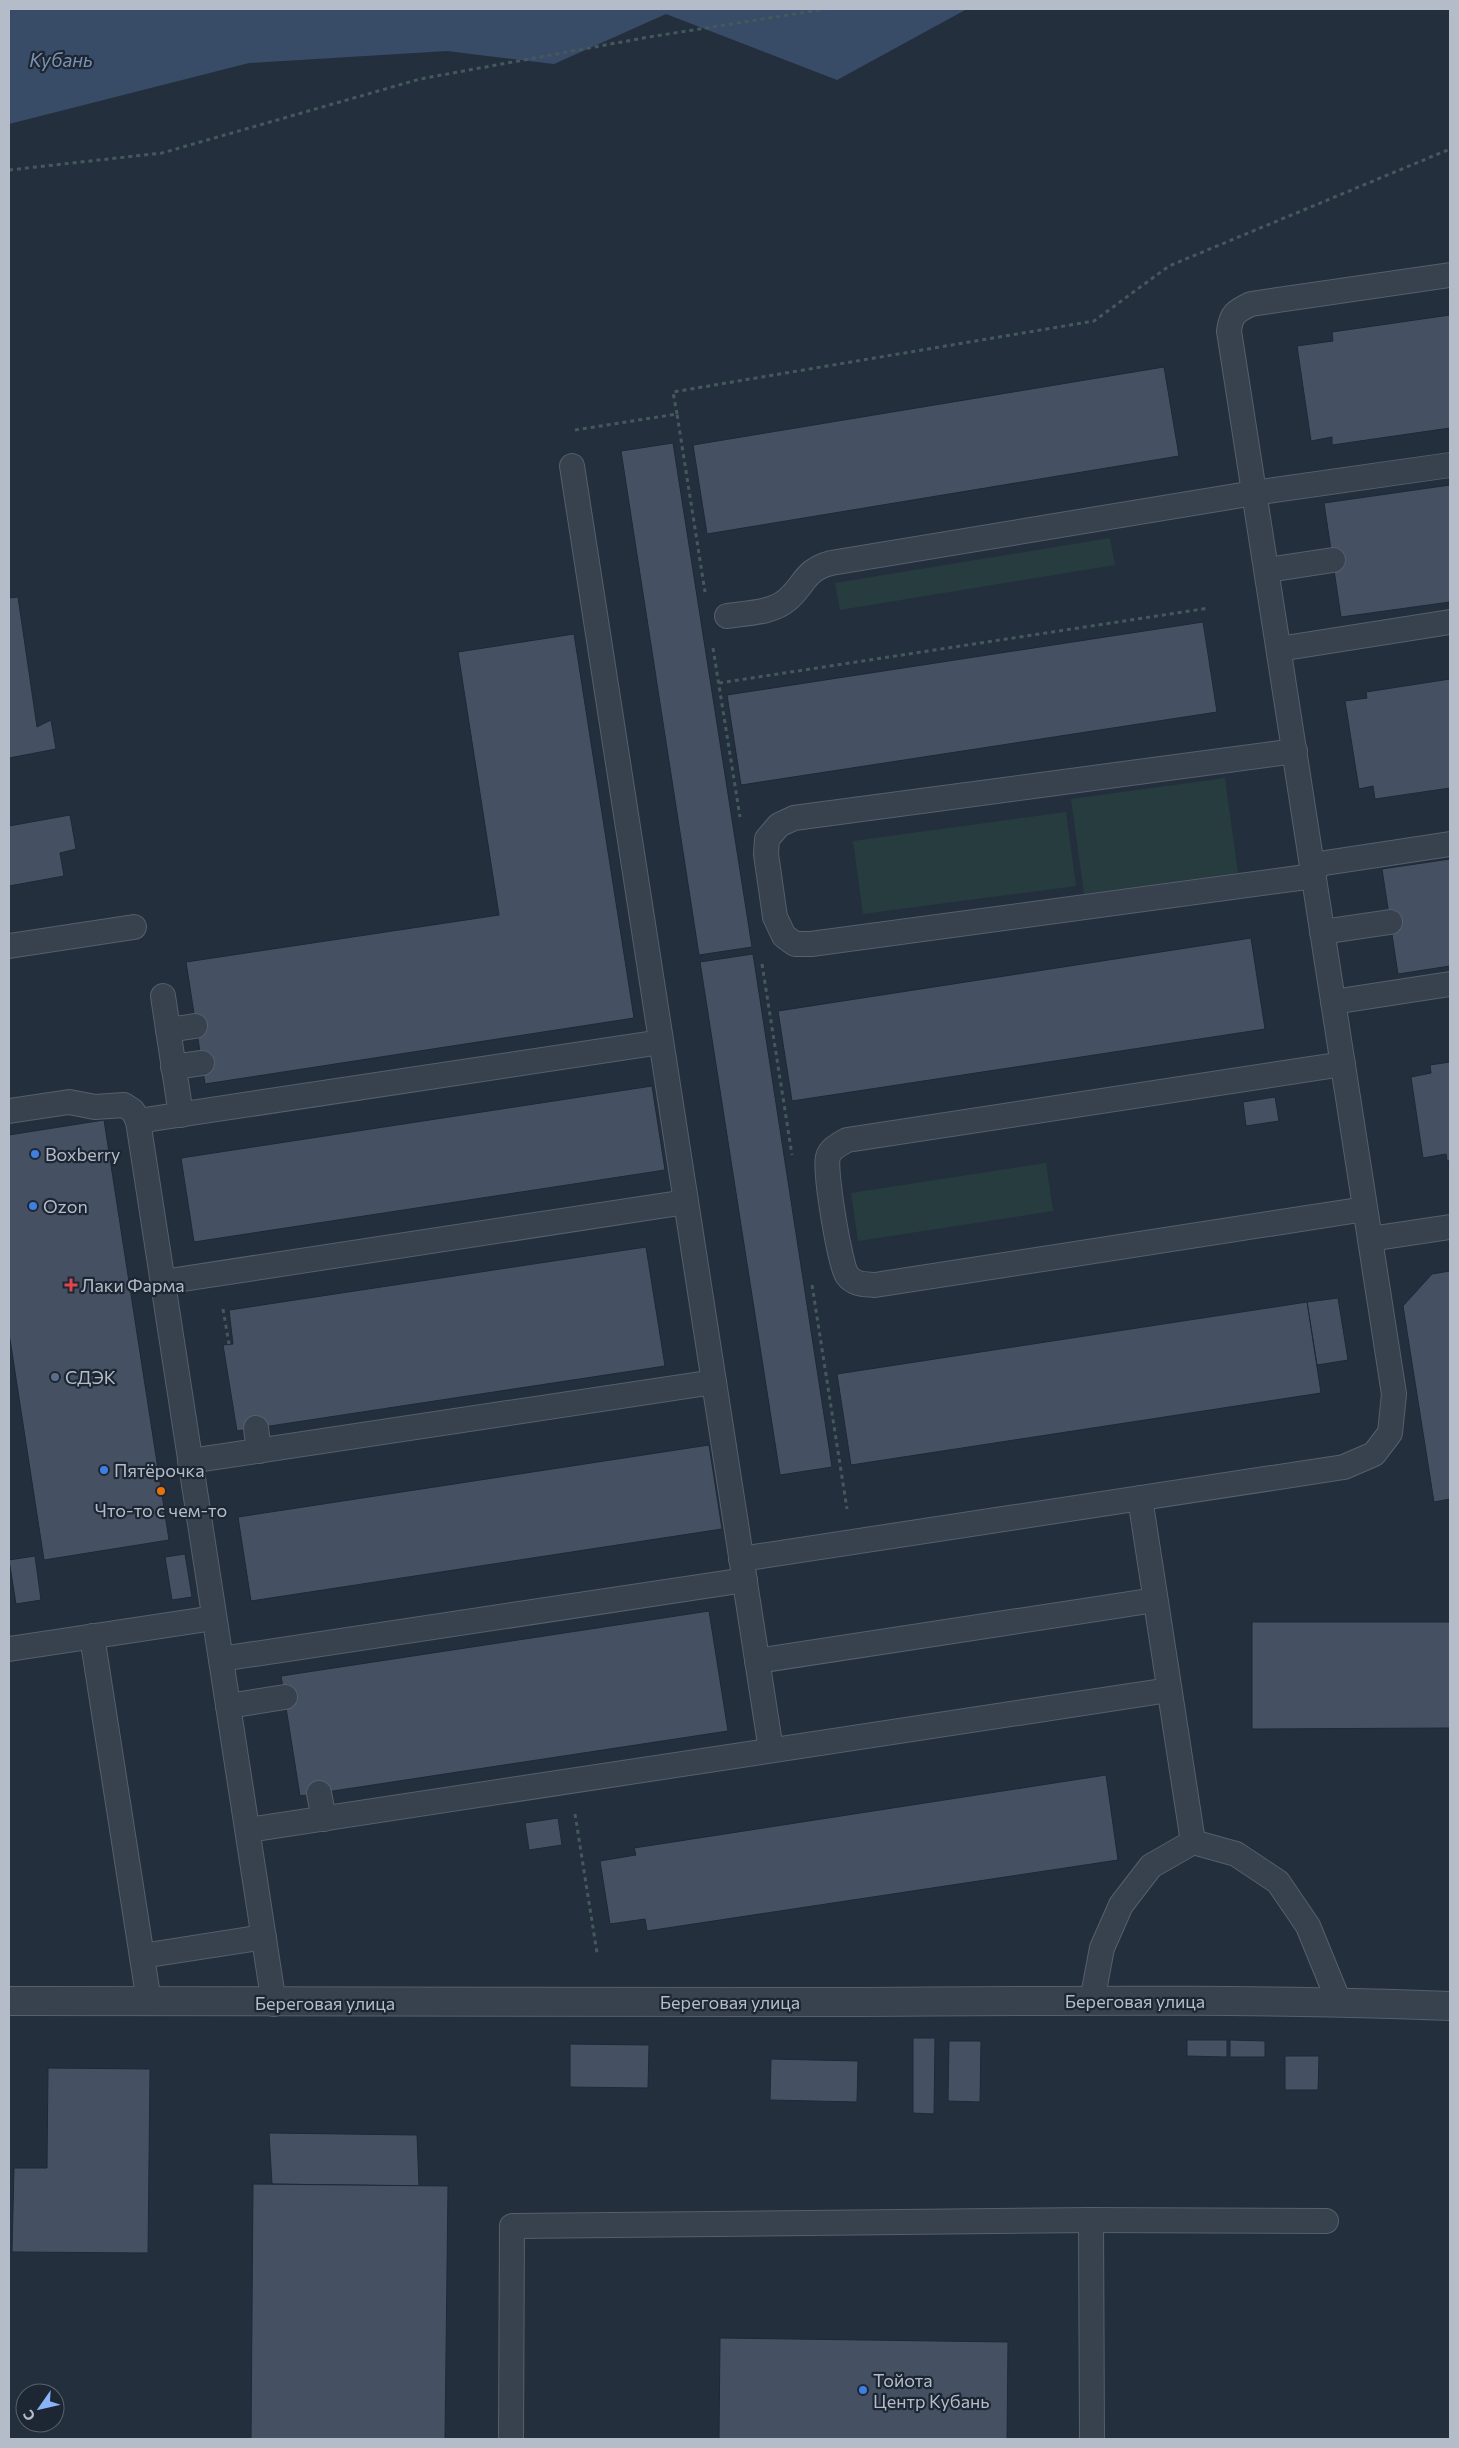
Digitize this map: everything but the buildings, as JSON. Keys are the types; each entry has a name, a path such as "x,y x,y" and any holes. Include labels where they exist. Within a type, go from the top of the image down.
{"street":[{"name":"Береговая улица","path":"9,2001 274,2004 1092,2001 1339,2002 1450,2006"}],"lane":[{"path":"221,1659 1140,1498 1344,1467 1374,1454 1390,1433 1394,1394 1229,331 1230,319 1240,309 1251,304 1450,275"},
{"path":"727,616 778,606 787,600 810,572 820,566 1254,494 1450,465"},
{"path":"572,466 771,1750"},
{"path":"1267,570 1333,560"},
{"path":"1279,649 1450,622"},
{"path":"1295,751 794,818 779,825 767,839 766,854 775,917 784,936 795,944 811,944 1313,870 1450,844"},
{"path":"1322,932 1390,922"},
{"path":"9,946 134,927"},
{"path":"1333,1002 1450,984"},
{"path":"162,996 181,1115"},
{"path":"168,1030 195,1026"},
{"path":"138,1121 661,1042"},
{"path":"173,1067 202,1063"},
{"path":"1343,1064 847,1140 836,1146 828,1156 827,1169 841,1258 847,1275 858,1284 875,1285 1365,1209"},
{"path":"9,1111 69,1102 95,1107 124,1105 133,1111 138,1121 274,2004"},
{"path":"163,1282 686,1202"},
{"path":"1370,1239 1450,1227"},
{"path":"190,1461 257,1440 714,1382"},
{"path":"1140,1498 1193,1842"},
{"path":"757,1661 1156,1600"},
{"path":"9,1649 214,1618"},
{"path":"92,1636 149,2002"},
{"path":"248,1830 1169,1690"},
{"path":"228,1706 285,1697"},
{"path":"319,1793 324,1819"},
{"path":"1092,2001 1102,1948 1121,1905 1151,1866 1193,1842 1236,1854 1278,1882 1308,1926 1339,2002"},
{"path":"142,1956 264,1937"},
{"path":"1091,2220 1092,2439"},
{"path":"512,2439 512,2226 1091,2220 1326,2221"}],"path":[{"path":"9,170 162,153 420,79 649,37 826,9"},
{"path":"677,414 673,392 1094,321 1168,266 1450,149"},
{"path":"719,684 1209,608"},
{"path":"223,1311 229,1344"},
{"path":"570,1781 597,1953"}],"green space":[{"path":"1110,538 1115,565 840,610 835,583"},
{"path":"1225,778 1238,873 1084,894 1071,799"},
{"path":"1066,812 1076,886 863,914 853,841"},
{"path":"1046,1163 1053,1211 858,1241 851,1193"}],"water":[{"name":"Кубань","path":"9,9 967,9 837,80 666,14 554,64 447,51 249,63 9,124"}],"place":[{"name":"Boxberry","path":"35,1154"},
{"name":"Ozon","path":"33,1206"},
{"name":"Лаки Фарма","path":"71,1285"},
{"name":"СДЭК","path":"55,1377"},
{"name":"Пятёрочка","path":"104,1470"},
{"name":"Что-то с чем-то","path":"161,1491"},
{"name":"Тойота Центр Кубань","path":"863,2390"}]}
